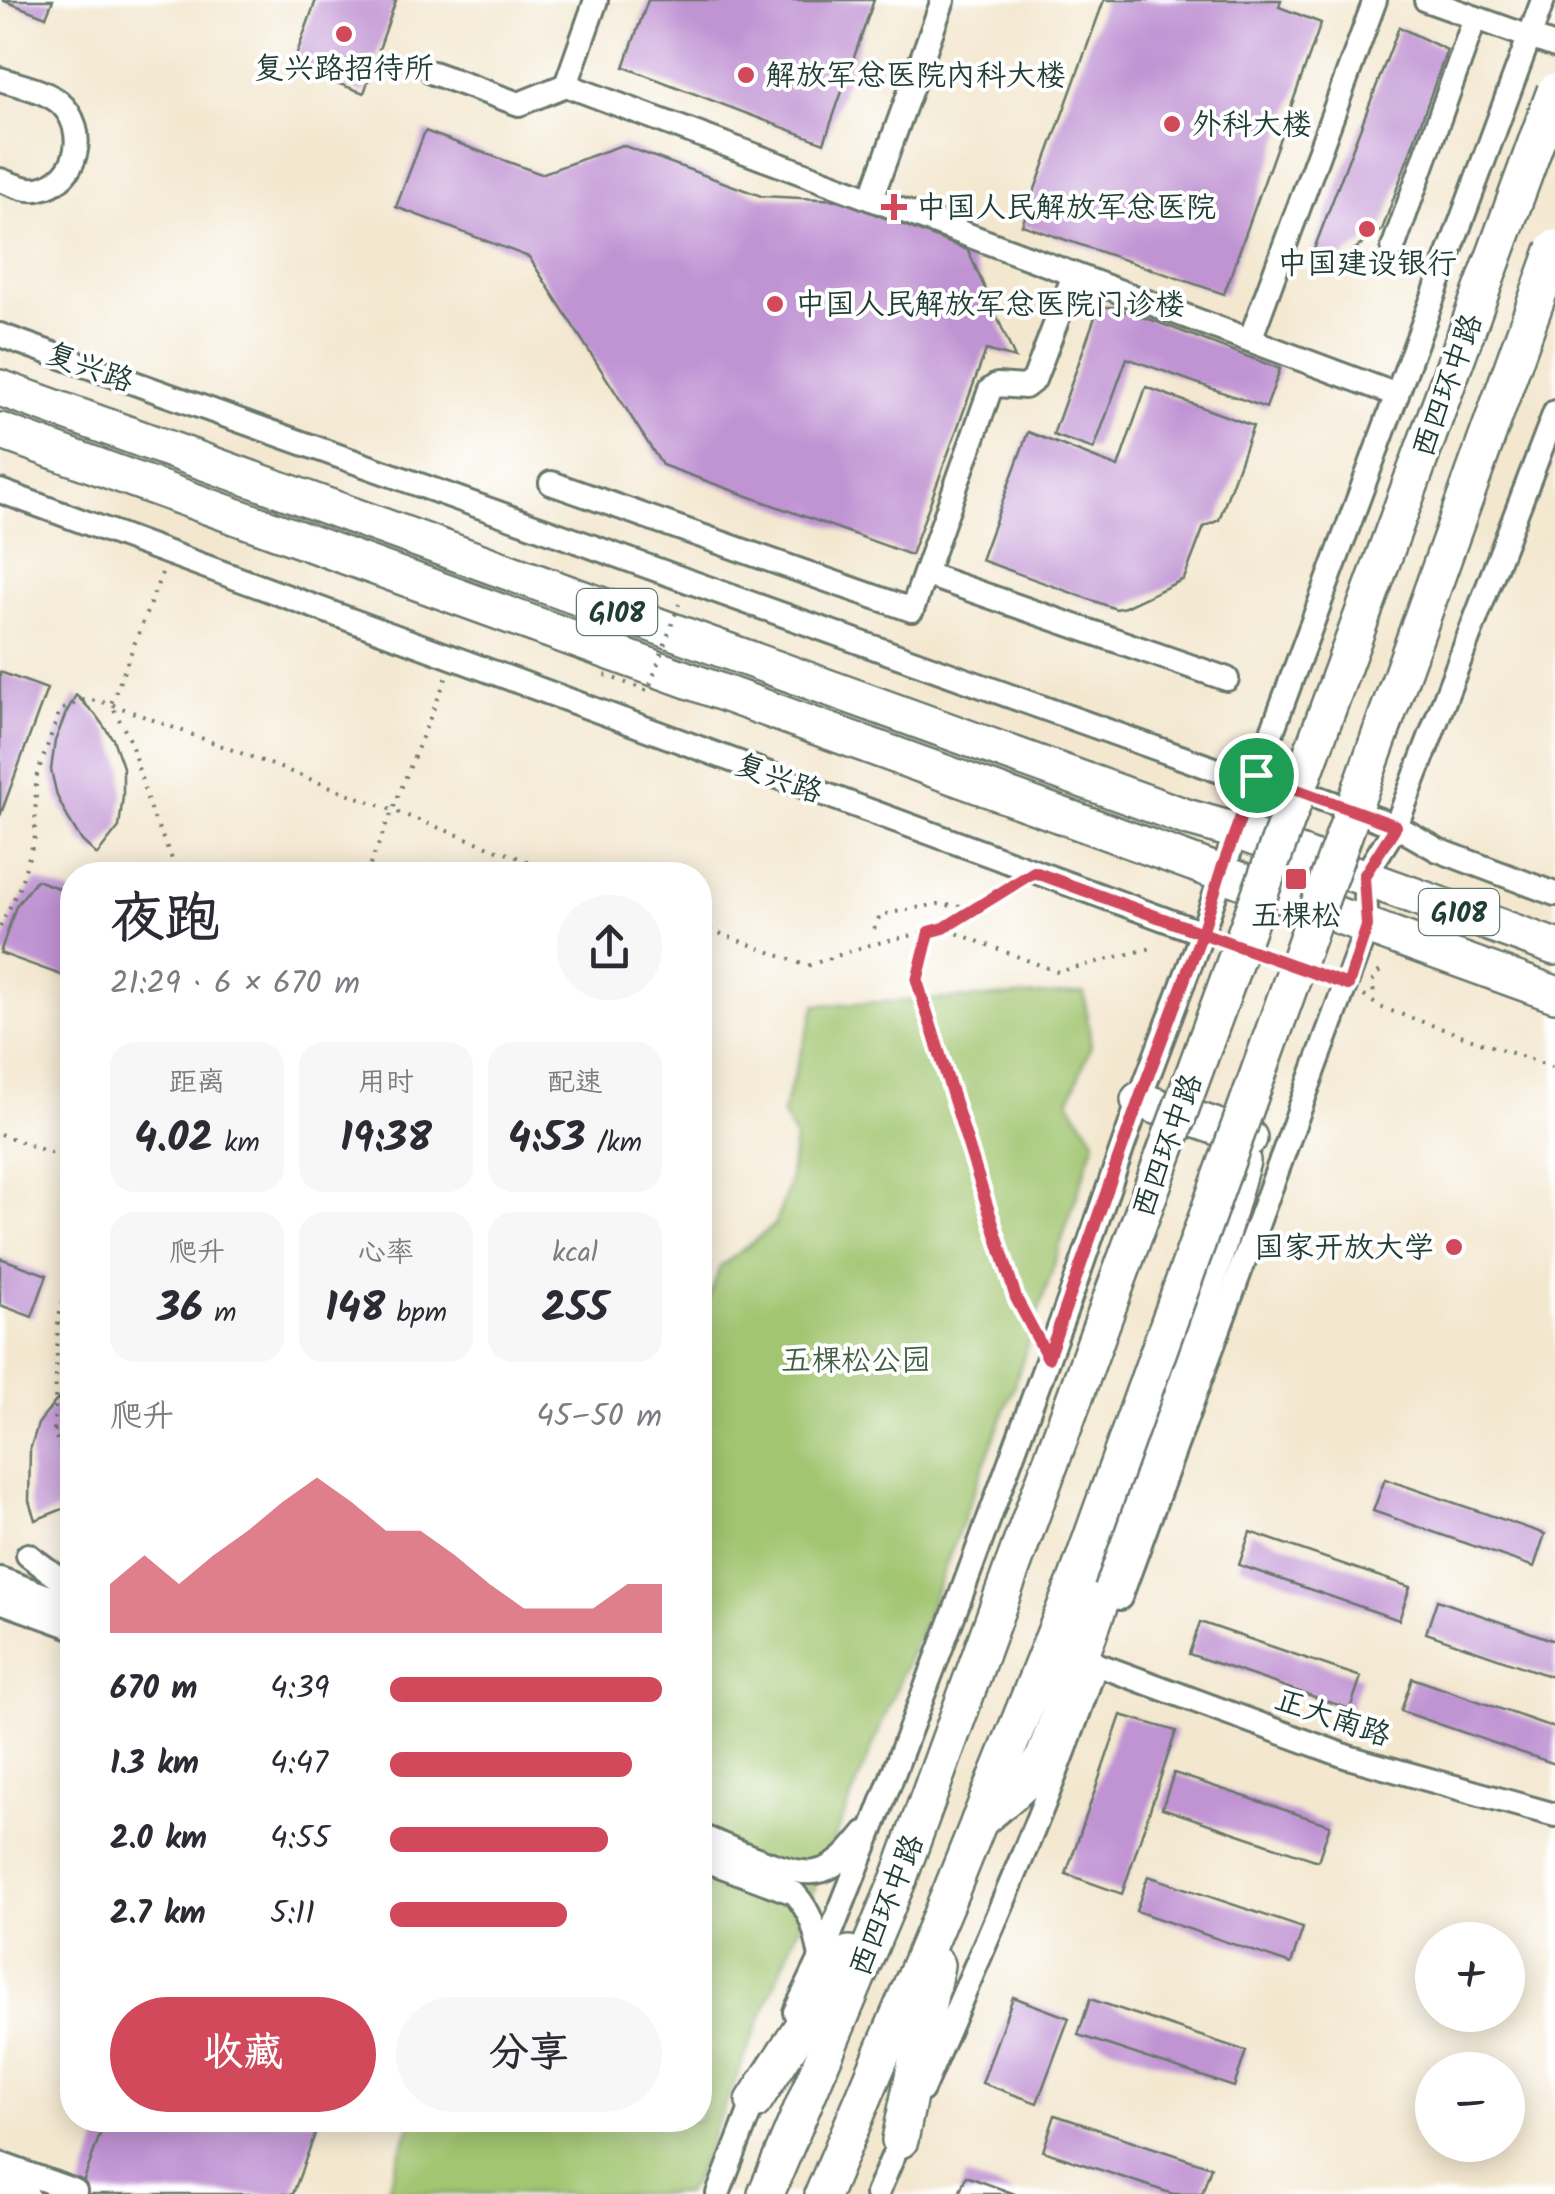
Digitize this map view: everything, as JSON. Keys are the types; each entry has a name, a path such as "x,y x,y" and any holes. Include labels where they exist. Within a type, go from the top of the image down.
{"highway":[{"name":"西四环中路","path":"766,2194 899,1878 1555,91"},
{"name":"西四环中路","path":"823,2194 1076,1578 1555,248"},
{"name":"复兴路","path":"0,388 1555,947"},
{"name":"复兴路","path":"0,431 1555,994"},
{"path":"979,1821 1032,1776 1044,1757 1130,1520 1249,1138 1351,920 1364,876"},
{"path":"1139,1100 1249,1138"},
{"path":"754,2100 899,1878"},
{"path":"900,2140 950,1892"}],"street":[{"path":"566,85 596,0"},
{"path":"872,199 943,0"},
{"path":"1250,340 1376,0"},
{"path":"1426,0 1555,46"},
{"name":"西四环中路","path":"718,2194 754,2100 821,1958 876,1819 1543,0"},
{"path":"1392,248 1475,18"},
{"path":"433,72 520,104 566,85 1397,395"},
{"path":"0,79 55,99 68,112 78,137 71,167 57,181 38,189 0,180"},
{"path":"551,483 912,610 990,390 997,385 1025,386 1034,380 1074,275"},
{"name":"复兴路","path":"0,335 1217,770 1256,775 1396,826"},
{"path":"1364,876 1396,826 1555,412"},
{"name":"复兴路","path":"0,491 1202,933"},
{"path":"925,574 1227,679"},
{"path":"1396,826 1438,850 1555,894"},
{"path":"877,2194 1076,1721 1348,985 1351,920"},
{"path":"28,1555 60,1579"},
{"path":"0,1579 60,1600"},
{"path":"0,1601 60,1624"},
{"name":"正大南路","path":"1096,1664 1348,1756 1555,1815"},
{"path":"712,1840 790,1869 814,1872 834,1865 876,1819"},
{"path":"712,1863 794,1894 814,1923 821,1958"},
{"path":"0,2164 75,2191"},
{"path":"0,2184 27,2194"}],"path":[{"path":"170,553 111,704 130,740 150,809 173,862"},
{"path":"605,675 648,690 679,604"},
{"path":"371,862 455,658"},
{"path":"0,926 20,886 35,837 36,778 60,710 86,698 111,704 529,862"},
{"path":"712,931 806,966 869,945 929,932 978,909 1034,872"},
{"path":"874,930 880,915 938,904 978,909"},
{"path":"941,927 1058,972 1152,948"},
{"path":"929,932 917,981 1016,1298 1048,1358"},
{"path":"1374,992 1372,980 1381,970"},
{"path":"1348,985 1380,1007 1555,1068"},
{"path":"0,1134 60,1156"},
{"path":"60,1313 54,1431 60,1449"},
{"path":"54,1431 60,1425"}],"green space":[{"name":"五棵松公园","path":"1084,993 1091,1045 1069,1101 1095,1140 1014,1386 929,1609 694,2181 685,2194 386,2194 408,2132 712,2132 712,1289 720,1267 775,1225 789,1184 795,1138 782,1113 816,1005"}],"building":[{"path":"2,0 53,0 46,17"},
{"name":"复兴路招待所","path":"316,0 396,0 364,93 292,67"},
{"name":"解放军总医院内科大楼","path":"648,0 874,0 824,143 624,67"},
{"name":"外科大楼","path":"1104,0 1281,0 1279,7 1321,23 1224,294 1022,225"},
{"path":"1399,27 1447,50 1382,230 1332,265 1311,257"},
{"name":"中国人民解放军总医院门诊楼","path":"425,131 541,174 622,145 761,196 839,200 968,250 1015,358 986,350 911,555 662,465 529,257 396,207"},
{"path":"1105,307 1157,322 1280,369 1266,408 1127,358 1094,449 1053,435 1096,314"},
{"path":"1146,387 1253,426 1219,520 1204,527 1184,579 1116,609 981,560 1028,432 1118,467"},
{"path":"0,672 47,689 0,816"},
{"path":"76,695 113,739 123,767 119,827 97,855 82,841 68,818 57,796 51,770 55,741"},
{"path":"36,880 60,889 60,975 0,953 16,906"},
{"path":"0,1258 47,1275 32,1317 0,1305"},
{"path":"60,1398 60,1510 35,1520 29,1501 30,1450 38,1424"},
{"path":"1385,1479 1545,1534 1534,1567 1373,1511"},
{"path":"1250,1532 1410,1587 1399,1620 1239,1565"},
{"path":"1437,1600 1555,1641 1555,1678 1426,1633"},
{"path":"1200,1622 1361,1677 1350,1709 1189,1654"},
{"path":"1412,1678 1555,1728 1555,1764 1401,1711"},
{"path":"1121,1715 1176,1731 1122,1894 1066,1874"},
{"path":"1174,1773 1330,1825 1318,1861 1162,1808"},
{"path":"1148,1876 1303,1928 1291,1964 1136,1911"},
{"path":"1013,1997 1069,2018 1037,2103 982,2083"},
{"path":"1090,1999 1246,2051 1234,2087 1078,2035"},
{"path":"1055,2115 1211,2167 1202,2194 1173,2194 1043,2151"},
{"path":"101,2132 316,2132 293,2194 79,2194"},
{"path":"966,2176 1015,2194 959,2194"}],"place":[{"name":"复兴路招待所","path":"344,34"},
{"name":"解放军总医院内科大楼","path":"746,75"},
{"name":"外科大楼","path":"1172,124"},
{"name":"中国人民解放军总医院","path":"894,207"},
{"name":"中国建设银行","path":"1367,229"},
{"name":"中国人民解放军总医院门诊楼","path":"775,304"},
{"name":"五棵松","path":"1296,879"},
{"name":"国家开放大学","path":"1454,1247"}],"route":[{"path":"1256,775 1202,933 1034,872 978,909 929,932 917,981 1016,1298 1048,1358 1202,933 1348,985 1367,926 1364,876 1396,826 1256,775"}]}
